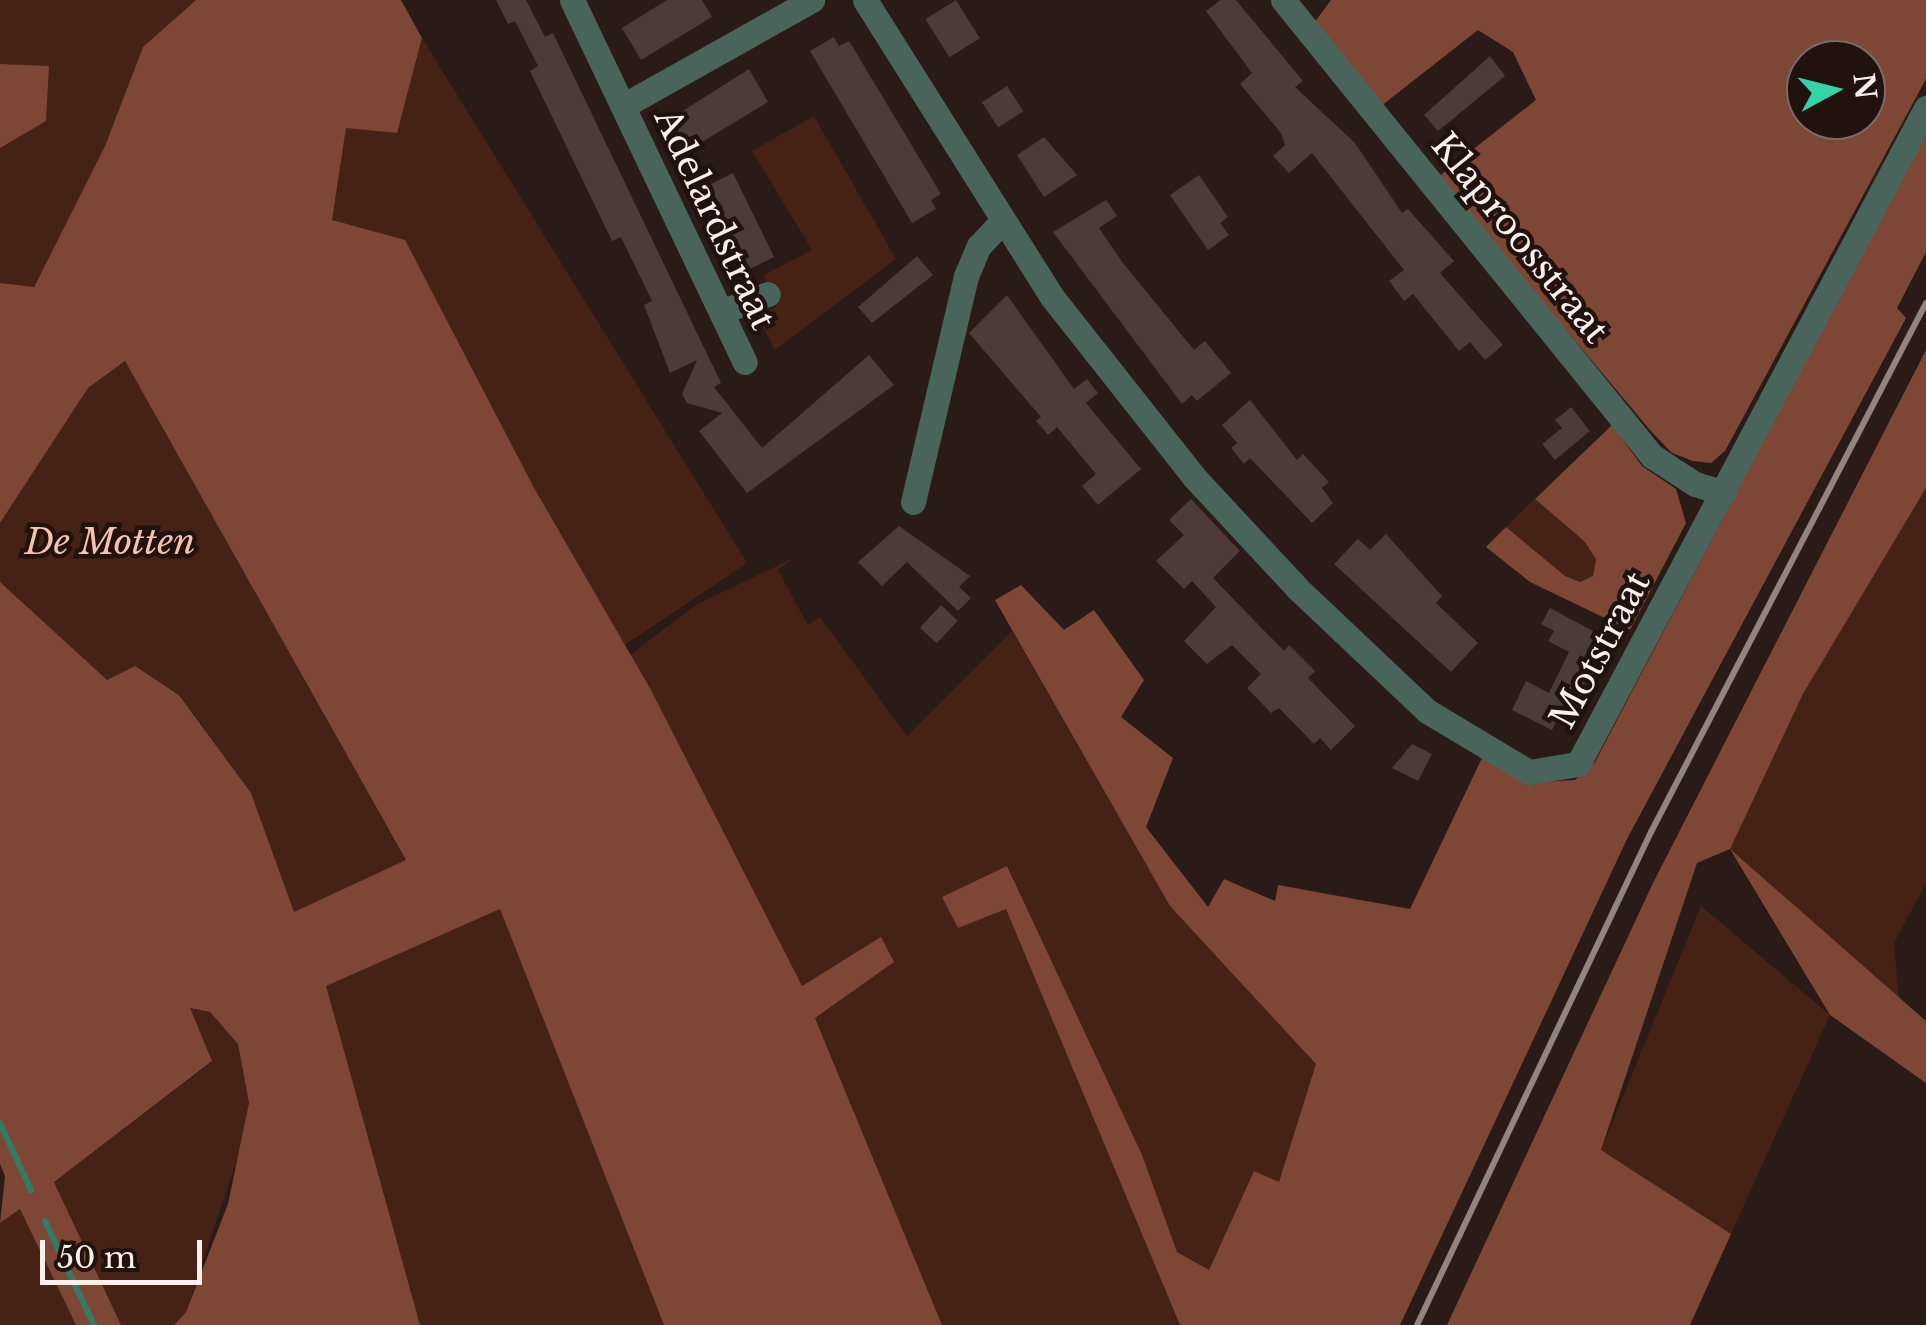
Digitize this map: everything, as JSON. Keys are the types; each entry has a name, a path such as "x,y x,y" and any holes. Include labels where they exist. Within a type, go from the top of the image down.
{"street":[{"name":"Adelardstraat","path":"572,0 744,362"},
{"name":"Adelardstraat","path":"623,106 812,0"},
{"name":"Motstraat","path":"865,0 1000,222 1125,394 1297,588 1427,711 1529,772 1578,764 1926,108"},
{"name":"Klaproosstraat","path":"1283,0 1652,456 1695,484 1724,492"},
{"path":"913,502 966,276 979,246 1000,222"},
{"path":"721,312 768,294"}],"green space":[{"path":"0,0 196,0 143,47 105,146 33,288 0,283 0,148 49,67 0,64"},
{"path":"422,38 747,563 625,645 533,486 331,220 346,127 397,133"},
{"path":"814,116 896,259 775,350 757,315 777,307 764,275 812,250 752,151"},
{"name":"De Motten","path":"125,361 406,861 294,913 251,793 180,695 135,666 107,681 0,582 0,523 88,388"},
{"path":"1926,488 1926,883 1894,943 1899,1000 1729,849 1803,694"},
{"path":"1535,499 1584,541 1596,559 1593,576 1580,582 1565,577 1506,527"},
{"path":"793,558 778,570 808,625 820,617 907,736 1012,631 1170,906 1317,1064 1279,1183 1254,1171 1209,1270 1177,1252 1008,866 943,897 1006,909 1180,1325 942,1325 815,1017 893,962 880,938 802,987 630,655 696,605"},
{"path":"1701,906 1830,1015 1731,1234 1601,1150"},
{"path":"501,909 664,1325 420,1325 325,985"},
{"path":"189,1008 210,1012 238,1044 249,1103 242,1145 186,1312 174,1325 121,1325 54,1182 212,1062"},
{"path":"20,1208 76,1325 0,1325 0,1223"}],"shaded area":[{"path":"196,0 401,0 422,38 397,133 346,128 332,220 405,240 533,486 651,690 802,986 881,937 894,962 815,1018 942,1325 664,1325 500,909 326,986 420,1325 174,1325 186,1312 228,1204 249,1103 238,1044 210,1012 190,1008 212,1061 54,1182 121,1325 76,1325 20,1209 0,1223 5,1176 0,1164 0,582 107,680 135,666 179,695 251,793 294,912 406,860 125,361 88,388 0,523 0,283 34,287 105,146 143,47"},
{"path":"1331,0 1926,0 1926,79 1725,451 1711,463 1672,453 1650,430 1438,177 1536,100 1513,52 1478,30 1381,106 1314,23"},
{"path":"0,64 49,66 46,121 0,148"},
{"path":"1926,132 1926,252 1897,308 1906,318 1627,839 1400,1325 1180,1325 1006,909 958,928 942,897 1007,866 1142,1155 1177,1252 1209,1270 1254,1171 1279,1182 1316,1064 1170,906 995,600 1021,585 1064,630 1094,610 1144,680 1121,717 1173,758 1146,827 1208,907 1224,879 1275,901 1278,885 1410,909 1482,758 1525,783 1575,780 1595,762"},
{"path":"1926,350 1926,488 1803,694 1730,849 1697,863 1601,1150 1731,1234 1690,1325 1447,1325 1653,883"},
{"path":"1612,425 1642,466 1676,489 1686,523 1630,630 1530,582 1486,547 1506,527 1565,576 1580,582 1593,576 1596,559 1584,541 1535,499"},
{"path":"1730,849 1926,1021 1926,1083 1830,1015"}],"building":[{"path":"496,0 526,0 545,37 553,33 721,383 714,387 762,448 869,355 894,385 747,493 699,431 722,413 687,403 682,394 697,360 670,373 644,305 652,301 621,237 612,241 530,71 538,66 515,21 508,24"},
{"path":"667,0 702,0 712,17 641,60 622,28"},
{"path":"956,0 980,38 949,57 925,19"},
{"path":"1221,0 1236,0 1303,81 1295,87 1355,143 1402,213 1408,209 1454,261 1440,273 1503,345 1485,360 1470,342 1459,351 1413,294 1404,301 1389,281 1404,270 1312,153 1289,173 1273,156 1285,145 1281,133 1240,84 1252,73 1206,11"},
{"path":"834,37 839,46 849,41 941,194 931,200 936,209 912,223 810,51"},
{"path":"1490,56 1505,76 1438,131 1424,115"},
{"path":"749,69 768,102 687,151 673,127 682,121 678,114"},
{"path":"1007,86 1023,111 998,127 982,102"},
{"path":"1044,137 1077,175 1044,197 1017,155"},
{"path":"733,173 774,257 748,270 744,261 737,264 699,190"},
{"path":"1199,175 1228,217 1220,223 1229,235 1208,250 1170,195"},
{"path":"1106,200 1117,216 1099,228 1123,263 1194,350 1205,341 1231,373 1197,401 1192,395 1182,404 1053,232"},
{"path":"917,256 933,275 872,323 858,307"},
{"path":"1007,295 1074,389 1087,379 1098,393 1086,403 1141,469 1098,505 1082,486 1096,474 1057,427 1048,435 1036,421 1041,417 969,333"},
{"path":"1250,400 1297,460 1303,454 1329,482 1322,488 1333,503 1312,523 1250,458 1244,464 1231,448 1237,443 1222,425"},
{"path":"1571,407 1590,431 1555,460 1542,444 1562,428 1555,420"},
{"path":"1191,499 1240,551 1213,578 1284,651 1289,645 1315,671 1308,678 1355,726 1331,750 1320,738 1314,744 1279,708 1271,713 1247,688 1261,674 1232,645 1207,664 1184,641 1216,607 1192,581 1184,589 1156,561 1184,535 1169,520"},
{"path":"899,526 970,576 959,587 971,598 958,611 907,562 882,586 858,562"},
{"path":"1386,534 1442,596 1436,603 1478,643 1451,672 1334,564 1358,539 1370,550"},
{"path":"941,605 958,621 937,643 920,628"},
{"path":"1550,608 1606,638 1568,719 1559,715 1552,730 1512,710 1526,681 1549,693 1569,652 1548,641 1554,631 1541,624"},
{"path":"1412,744 1432,754 1418,781 1392,768"}],"waterway":[{"path":"0,1123 31,1190"},
{"path":"45,1221 94,1325"}],"railway":[{"path":"1417,1325 1651,832 1926,303"}]}
